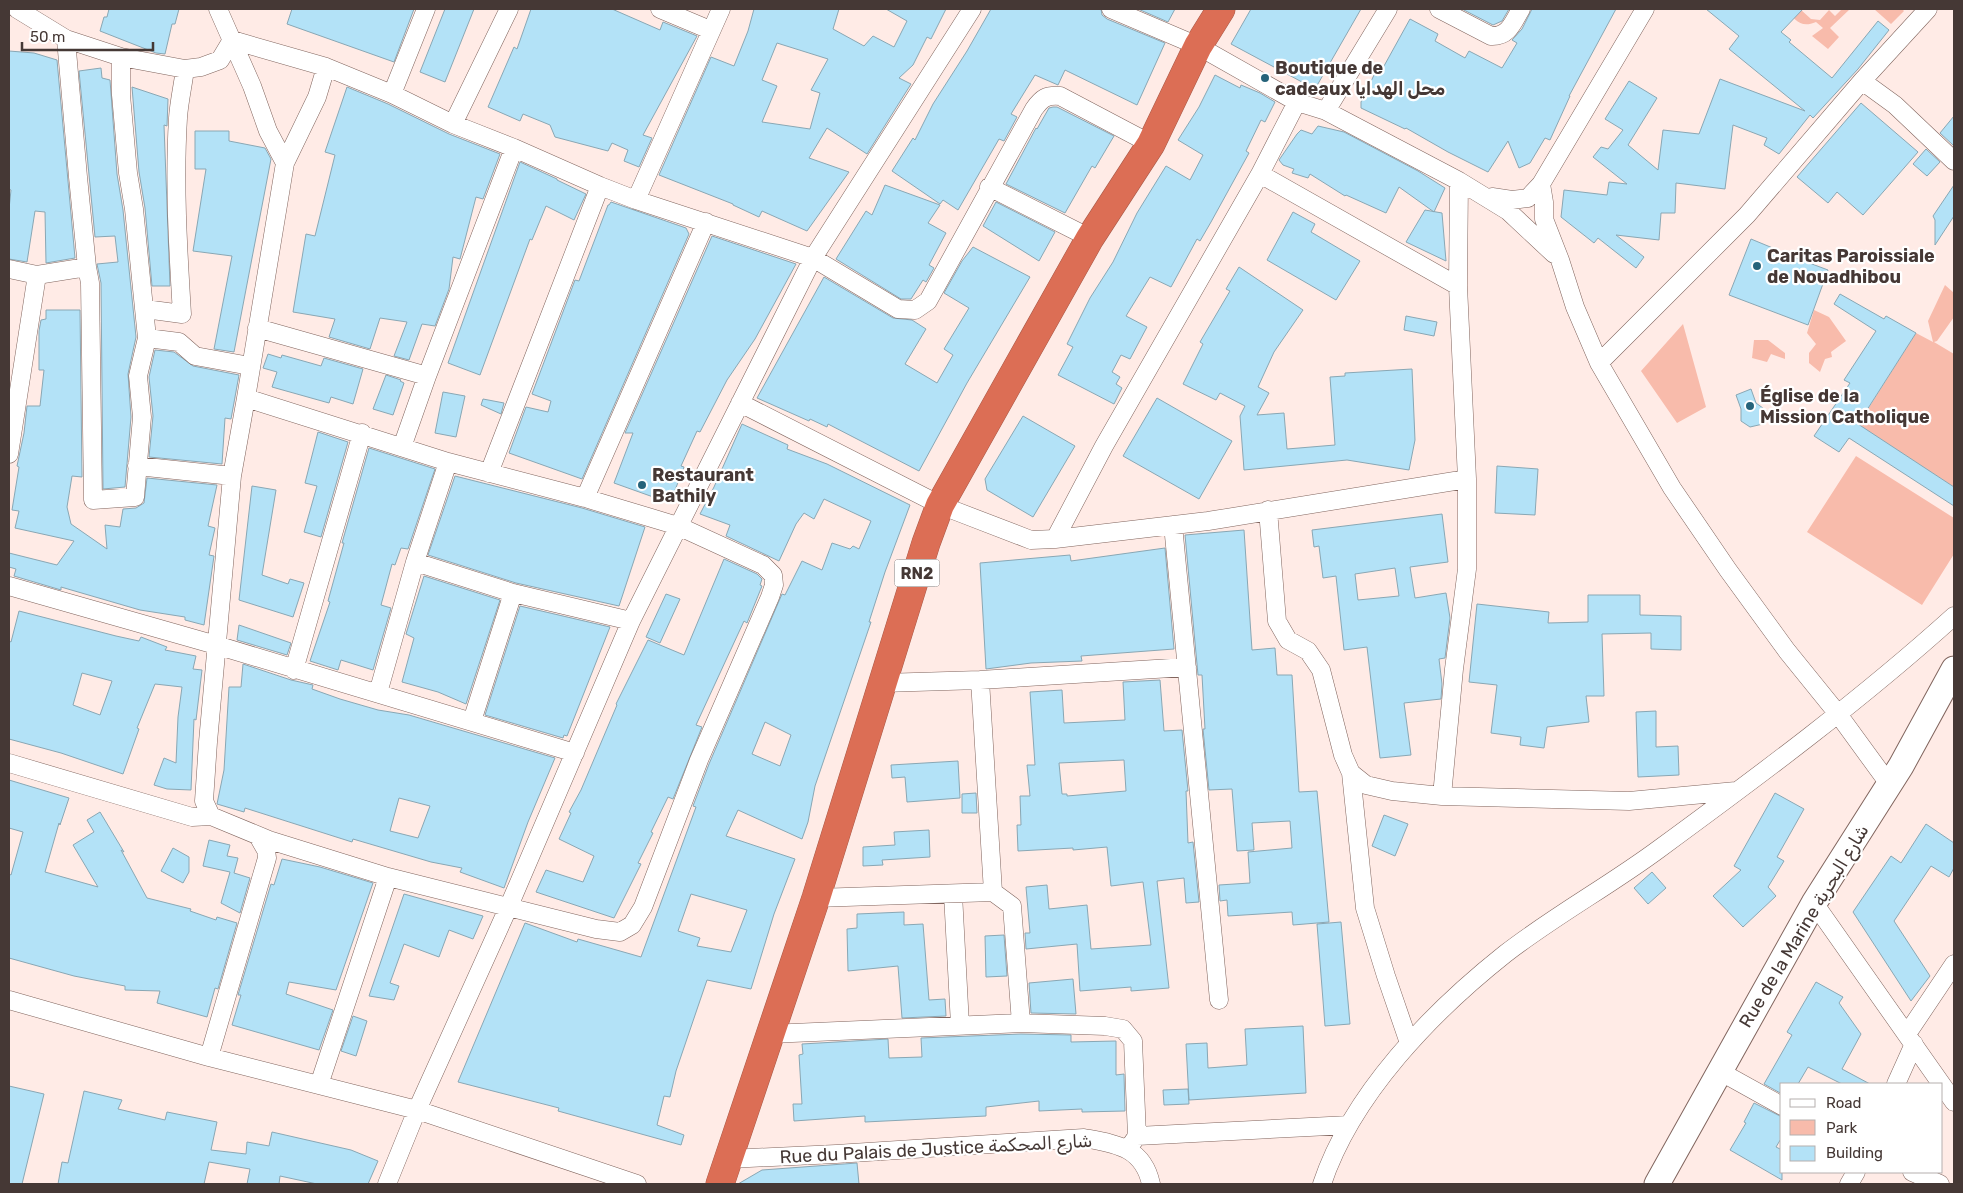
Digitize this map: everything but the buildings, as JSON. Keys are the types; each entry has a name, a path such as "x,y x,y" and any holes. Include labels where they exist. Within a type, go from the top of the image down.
{"highway":[{"name":"RN2","path":"720,1184 816,898 882,683 940,505 1090,238 1151,144 1198,46 1221,9"}],"street":[{"path":"17,9 66,39 121,58 185,69 201,67 220,60 232,40"},
{"path":"218,9 252,86 268,132 286,163"},
{"path":"392,94 426,9"},
{"path":"453,124 509,9"},
{"path":"660,9 710,30"},
{"path":"636,200 710,30 721,9"},
{"path":"387,1184 417,1110 509,906 631,621 678,526 813,258 972,9"},
{"path":"1111,9 1198,46 1296,102 1326,111 1459,181 1508,210 1560,260"},
{"path":"1326,111 1388,9"},
{"path":"1439,9 1490,36 1499,37 1507,31 1521,9"},
{"path":"1485,196 1512,200 1528,198 1540,184 1645,9"},
{"path":"1599,363 1746,215 1862,81 1928,9"},
{"path":"66,39 87,267 90,282 94,500 135,497 142,417 138,376 147,338 134,209 128,172 121,95 121,58"},
{"path":"232,40 326,67 392,94 453,124 636,200 813,258 898,309 915,310 928,301 989,187 1042,98 1050,95 1060,96 1151,144"},
{"path":"211,816 204,801 232,476 286,163 317,97 326,67"},
{"path":"145,308 182,314 177,166 178,117 185,69"},
{"path":"1862,81 1894,105 1954,161"},
{"path":"1055,540 1104,446 1260,174 1296,102"},
{"path":"402,447 426,376 514,148"},
{"path":"1260,174 1458,286"},
{"path":"1442,796 1454,669 1467,569 1467,479 1458,286 1459,181"},
{"path":"1540,184 1544,202 1544,220 1560,260 1575,307 1599,363 1672,488 1728,570 1787,651 1838,714 1889,784"},
{"path":"489,473 600,186"},
{"path":"989,187 1090,238"},
{"path":"585,498 706,222"},
{"path":"9,269 37,275 87,267"},
{"path":"9,454 37,275"},
{"path":"257,328 426,376"},
{"path":"147,338 179,342 195,356 250,366"},
{"path":"9,763 192,817 211,816 258,836 388,877 596,929 620,932 632,925 647,898 699,760 774,585 773,575 763,566 678,526 585,498 448,462 362,433 246,398"},
{"path":"740,403 940,505 1031,540 1055,540 1173,525 1467,479"},
{"path":"294,670 362,433"},
{"path":"378,693 415,562 448,462"},
{"path":"137,466 232,476"},
{"path":"1268,510 1277,622 1288,640 1308,650 1321,670 1343,756 1351,773 1365,908 1386,976 1410,1043"},
{"path":"1173,525 1219,1000"},
{"path":"415,562 513,593 631,621"},
{"path":"9,586 378,693 575,753"},
{"path":"472,721 513,593"},
{"path":"1322,1184 1349,1126 1368,1095 1410,1043 1450,1002 1506,954 1651,855 1806,740 1954,616"},
{"path":"882,683 980,680 1187,667"},
{"name":"Rue de la Marine شارع البحرية","path":"1657,1184 1814,903 1901,766 1954,669"},
{"path":"980,680 993,892"},
{"path":"1351,773 1366,785 1442,796 1629,801 1736,791"},
{"path":"210,1057 267,858 266,850 258,836"},
{"path":"319,1085 388,877"},
{"path":"816,898 993,892 1012,906 1021,1023"},
{"path":"953,894 960,1025"},
{"path":"1814,903 1941,1083"},
{"path":"1896,1083 1911,1039 1954,964"},
{"path":"9,1000 210,1057 417,1110 637,1184"},
{"path":"769,1034 1021,1023 1105,1026 1123,1029 1133,1041 1133,1143 1349,1126"},
{"path":"1719,1072 1780,1105"},
{"path":"1943,1086 1954,1102"},
{"name":"Rue du Palais de Justice شارع المحكمة","path":"729,1159 1084,1138 1112,1143 1133,1143 1139,1158 1148,1170 1151,1184"},
{"path":"1914,1173 1940,1184"}],"green space":[{"path":"1785,9 1800,9 1811,19 1820,20 1829,10 1835,16 1842,9 1850,9 1830,28 1839,37 1828,49 1812,36 1823,28 1816,22 1802,24 1798,22"},
{"path":"1874,9 1902,9 1904,11 1891,24"},
{"path":"1945,285 1954,293 1954,317 1937,341 1934,342 1954,354 1954,487 1871,433 1856,428 1916,333 1933,342 1928,321"},
{"path":"1814,310 1829,317 1846,341 1831,352 1832,357 1825,359 1820,372 1809,363 1809,353 1816,344 1807,333"},
{"path":"1683,324 1706,407 1677,423 1641,371"},
{"path":"1754,340 1768,340 1785,353 1785,359 1771,354 1767,362 1752,358"},
{"path":"1856,456 1954,518 1954,554 1922,605 1807,532"}],"place":[{"name":"Boutique de cadeaux محل الهدايا","path":"1265,78"},
{"name":"Caritas Paroissiale de Nouadhibou","path":"1757,266"},
{"name":"Église de la Mission Catholique","path":"1750,406"},
{"name":"Restaurant Bathily","path":"642,485"}]}
